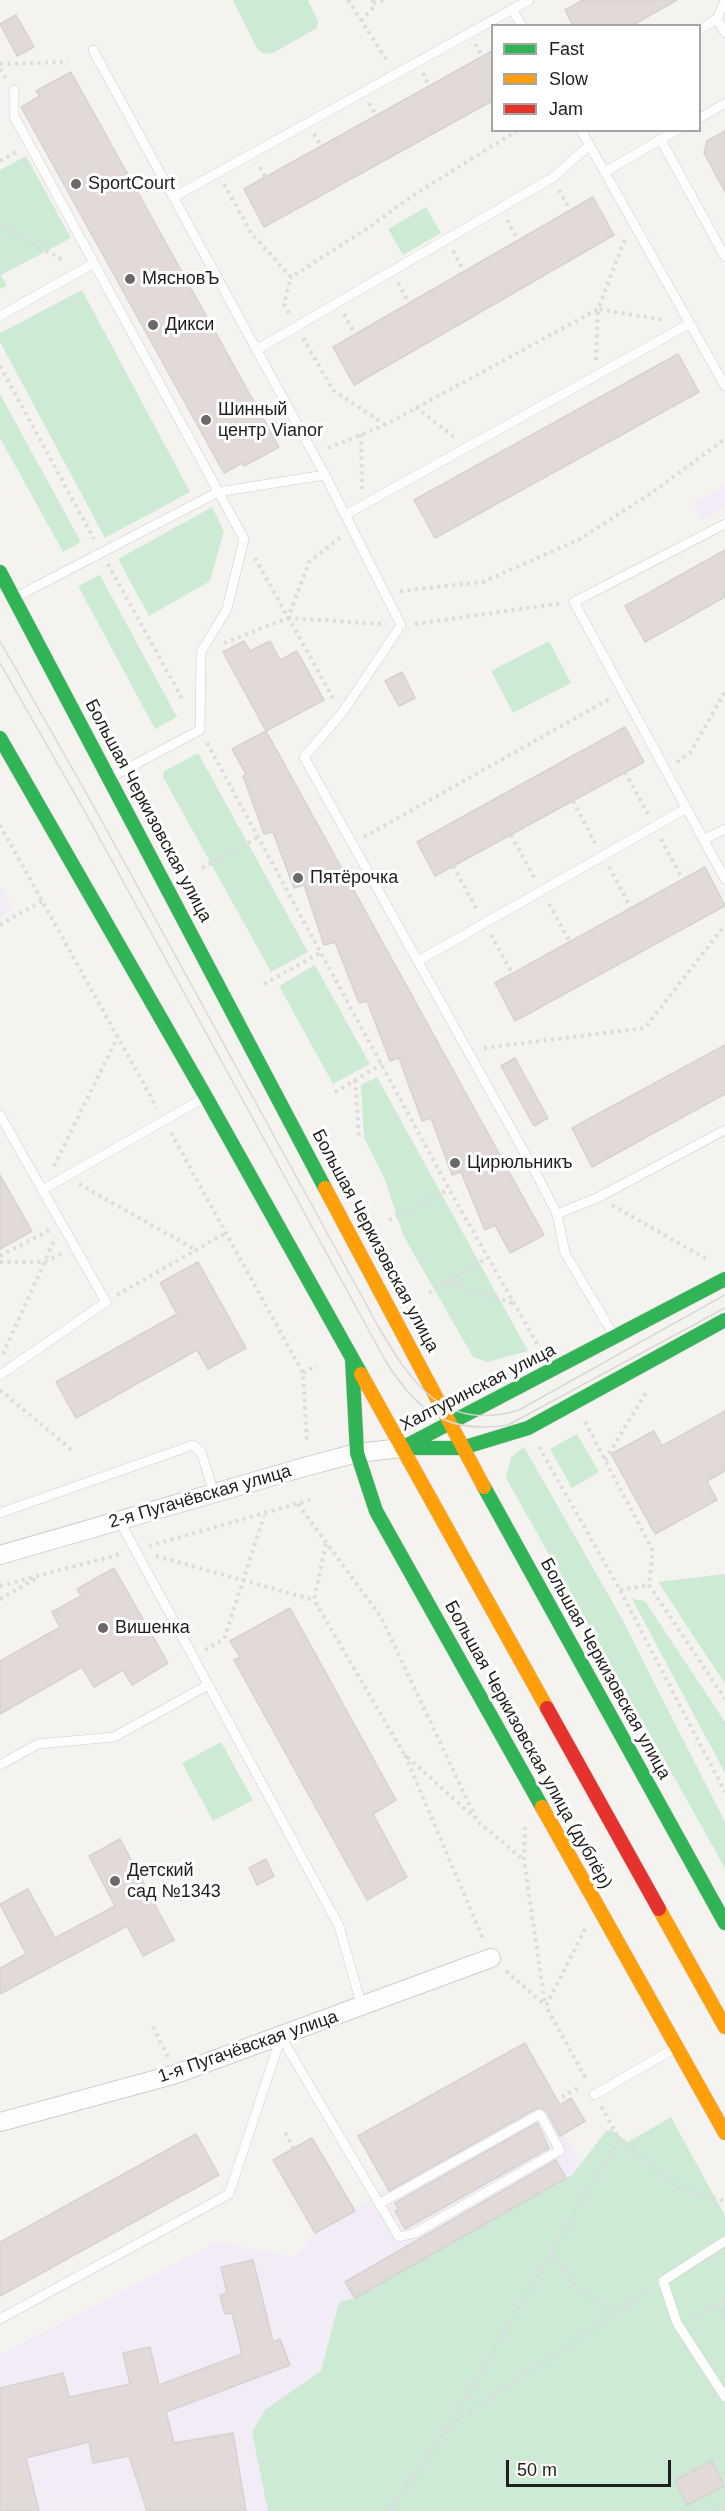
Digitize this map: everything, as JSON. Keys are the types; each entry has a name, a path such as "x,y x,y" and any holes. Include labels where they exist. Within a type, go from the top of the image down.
{"main road":[{"name":"Большая Черкизовская улица","path":"0,572 462,1448 725,1923"},
{"path":"0,738 206,1097 725,2027"},
{"name":"Халтуринская улица","path":"402,1448 450,1425 615,1336 723,1273"},
{"name":"Халтуринская улица","path":"402,1448 462,1448 528,1428 725,1320"},
{"name":"Большая Черкизовская улица (дублёр)","path":"352,1358 357,1453 376,1510 725,2133"}],"street":[{"name":"2-я Пугачёвская улица","path":"2,1552 357,1453 402,1448"},
{"name":"1-я Пугачёвская улица","path":"0,2122 176,2074 491,1958"}],"lane":[{"path":"174,197 529,0"},
{"path":"701,28 717,19 725,0"},
{"path":"512,9 521,24"},
{"path":"717,19 725,33"},
{"path":"93,50 325,475 387,593 401,626 342,713 304,757 556,1214 565,1252 615,1336"},
{"path":"14,90 14,116 244,539 227,609 201,652 200,730 110,777"},
{"path":"701,117 725,103"},
{"path":"582,132 725,386"},
{"path":"605,172 674,132"},
{"path":"661,140 725,257"},
{"path":"256,350 552,178 590,146"},
{"path":"0,316 94,263"},
{"path":"345,514 689,324"},
{"path":"14,598 218,492 325,475"},
{"path":"725,524 574,602 725,879"},
{"path":"418,961 686,809"},
{"path":"703,840 725,829"},
{"path":"42,1190 206,1097"},
{"path":"0,1115 106,1302 0,1375"},
{"path":"556,1214 599,1197 725,1130"},
{"path":"0,1513 193,1445 201,1452 214,1493"},
{"path":"119,1520 339,1926 362,2007"},
{"path":"0,1765 38,1744 114,1737 208,1685"},
{"path":"281,2037 379,2204 399,2237 415,2233 560,2150 540,2114 379,2204"},
{"path":"0,2319 230,2194 281,2037"},
{"path":"594,2095 677,2047"},
{"path":"725,2241 663,2281 677,2323 725,2397"}],"path":[{"path":"348,0 396,74"},
{"path":"361,21 372,9 373,2 384,0"},
{"path":"0,64 68,62"},
{"path":"385,424 333,390 284,304 291,277 371,226 412,196 515,132"},
{"path":"218,173 252,234 291,277"},
{"path":"552,178 570,210"},
{"path":"500,208 518,240"},
{"path":"595,376 598,309 632,221"},
{"path":"0,225 81,270"},
{"path":"446,240 464,271"},
{"path":"391,271 409,303"},
{"path":"337,303 355,334"},
{"path":"313,454 385,424 598,309 689,324"},
{"path":"0,366 448,1189 544,1356"},
{"path":"416,407 467,447"},
{"path":"361,434 362,505"},
{"path":"387,593 483,582 580,539 650,494 725,440"},
{"path":"288,618 309,561 353,528"},
{"path":"244,539 342,713"},
{"path":"201,652 288,618 401,626 574,602"},
{"path":"352,844 622,692"},
{"path":"664,770 690,753 725,692"},
{"path":"0,825 303,1373 307,1441"},
{"path":"202,868 257,838"},
{"path":"0,925 42,901"},
{"path":"467,1051 645,1028 725,925"},
{"path":"264,984 320,953"},
{"path":"42,1190 117,1037"},
{"path":"335,1092 382,1064"},
{"path":"355,1080 359,1136"},
{"path":"65,1177 196,1250"},
{"path":"388,1220 448,1189"},
{"path":"599,1197 723,1273"},
{"path":"0,1256 62,1224"},
{"path":"0,1360 62,1224"},
{"path":"106,1302 226,1233"},
{"path":"0,1262 44,1262 75,1247"},
{"path":"429,1293 487,1258"},
{"path":"446,1282 513,1303"},
{"path":"303,1373 317,1365"},
{"path":"605,1460 649,1387"},
{"path":"0,1389 73,1451"},
{"path":"583,1418 653,1551 649,1586 725,1699"},
{"path":"537,1443 620,1590 725,1792"},
{"path":"0,1586 264,1515 310,1500"},
{"path":"298,1504 381,1617 477,1821"},
{"path":"193,1657 224,1639 264,1515"},
{"path":"327,1543 314,1600 404,1754 491,1958 546,2006"},
{"path":"135,1550 314,1600"},
{"path":"0,1599 43,1575"},
{"path":"620,1590 649,1586"},
{"path":"404,1754 477,1821 524,1860"},
{"path":"525,1826 524,1860 546,2006 619,2139 678,2187 725,2201"},
{"path":"546,2006 589,1922"},
{"path":"153,2027 176,2074"},
{"path":"557,2100 587,2082"},
{"path":"285,2133 294,2149"},
{"path":"390,2511 449,2426 619,2139"},
{"path":"553,2250 566,2277 586,2296 619,2311"},
{"path":"449,2426 663,2281"},
{"path":"677,2323 725,2300"},
{"path":"717,2305 725,2318"},
{"path":"715,2511 725,2508"}],"shaded area":[{"path":"725,485 725,507 702,520 693,503"},
{"path":"0,886 13,909 0,916"},
{"path":"544,2100 584,2167 355,2298 339,2302 286,2511 0,2511 0,2355 217,2242 295,2257 315,2233 355,2211 387,2187"}],"green space":[{"path":"233,0 308,0 318,21 317,28 273,53 265,54 258,50"},
{"path":"26,156 71,238 1,275 7,286 0,289 0,170"},
{"path":"426,207 441,233 403,255 388,229"},
{"path":"82,290 190,492 105,538 0,342 0,333"},
{"path":"0,394 81,542 63,552 0,438"},
{"path":"212,507 224,531 210,581 149,616 118,559"},
{"path":"100,575 177,717 155,729 78,586"},
{"path":"549,641 571,683 513,713 491,671"},
{"path":"198,753 308,952 271,972 163,777 164,771"},
{"path":"315,965 370,1064 333,1084 279,986"},
{"path":"377,1077 528,1351 487,1362 473,1357 403,1235 385,1180 364,1138 361,1085"},
{"path":"577,1434 599,1472 572,1488 550,1449"},
{"path":"524,1447 621,1617 725,1822 725,1868 506,1478 511,1457"},
{"path":"725,1574 725,1684 658,1582"},
{"path":"632,1599 645,1601 725,1722 725,1773"},
{"path":"221,1742 253,1800 213,1821 182,1763"},
{"path":"671,2117 725,2216 725,2511 268,2511 252,2432 265,2410 321,2371 339,2302 355,2298 573,2174 606,2131 612,2130 628,2142"}],"building":[{"path":"583,0 677,0 635,24 572,24 565,10"},
{"path":"16,15 34,47 17,56 0,24"},
{"path":"491,52 491,102 264,227 244,189"},
{"path":"71,72 279,447 244,466 242,463 224,473 21,107 40,96 36,91"},
{"path":"725,131 725,192 704,153 707,141"},
{"path":"593,197 614,235 354,385 333,347"},
{"path":"678,354 699,392 435,538 414,500"},
{"path":"725,550 725,597 645,642 625,606"},
{"path":"244,641 250,651 270,641 280,660 297,651 324,700 266,731 223,652"},
{"path":"402,672 415,698 399,706 385,681"},
{"path":"625,727 644,762 435,876 417,842"},
{"path":"266,731 544,1235 510,1253 495,1225 485,1230 461,1172 452,1175 431,1118 422,1121 399,1058 390,1061 367,1001 359,1003 335,942 324,945 304,885 294,888 273,832 264,834 243,776 246,774 232,749"},
{"path":"705,867 725,906 515,1021 495,983"},
{"path":"725,1045 725,1094 592,1167 572,1128"},
{"path":"515,1058 548,1118 534,1126 501,1066"},
{"path":"0,1175 32,1231 0,1249"},
{"path":"198,1262 246,1348 208,1369 197,1350 76,1418 56,1382 177,1314 160,1283"},
{"path":"725,1411 725,1471 707,1481 717,1500 655,1534 611,1454 654,1431 662,1446"},
{"path":"114,1568 168,1663 132,1685 123,1670 94,1687 82,1667 0,1714 0,1661 60,1627 52,1612 81,1596 77,1589"},
{"path":"290,1608 396,1800 373,1814 407,1877 367,1900 234,1660 240,1657 230,1641"},
{"path":"120,1839 174,1940 143,1956 127,1926 0,1994 0,1968 26,1954 0,1904 28,1889 55,1938 115,1906 89,1856"},
{"path":"266,1859 274,1876 257,1885 249,1868"},
{"path":"525,2043 560,2105 571,2098 585,2121 560,2136 546,2110 537,2108 389,2191 358,2136"},
{"path":"537,2123 549,2148 405,2229 395,2211 399,2209 395,2203"},
{"path":"196,2134 219,2175 0,2296 0,2242"},
{"path":"312,2138 355,2211 315,2233 273,2160"},
{"path":"556,2160 566,2178 355,2298 345,2282"},
{"path":"253,2260 273,2342 280,2339 290,2365 166,2412 174,2443 233,2433 246,2511 147,2511 129,2456 93,2463 89,2442 26,2458 39,2511 0,2511 0,2388 63,2373 69,2397 130,2384 123,2353 150,2347 159,2385 242,2354 232,2313 225,2314 220,2295 227,2293 221,2267"},
{"path":"712,2461 724,2486 687,2505 675,2480"}],"tram line":[{"path":"0,641 93,805 378,1326 417,1384 450,1409 470,1415 493,1415 519,1410 725,1295"},
{"path":"0,663 84,810 385,1360 397,1378 421,1405 450,1422 467,1426 508,1425 725,1308"}],"traffic: fast":[{"path":"0,572 325,1188"},
{"path":"0,738 206,1097 361,1374"},
{"path":"402,1448 725,1279"},
{"path":"408,1448 462,1448 528,1428 725,1320"},
{"path":"352,1358 357,1453 376,1511 542,1807"},
{"path":"484,1487 725,1923"}],"traffic: slow":[{"path":"325,1188 484,1487"},
{"path":"361,1374 547,1708"},
{"path":"542,1807 725,2133"},
{"path":"659,1909 725,2027"}],"traffic: jam":[{"path":"547,1708 659,1909"}],"place":[{"name":"SportCourt","path":"76,184"},
{"name":"МясновЪ","path":"130,279"},
{"name":"Дикси","path":"153,325"},
{"name":"Шинный центр Vianor","path":"206,420"},
{"name":"Пятёрочка","path":"298,878"},
{"name":"Цирюльникъ","path":"455,1163"},
{"name":"Вишенка","path":"103,1628"},
{"name":"Детский сад №1343","path":"115,1881"}]}
